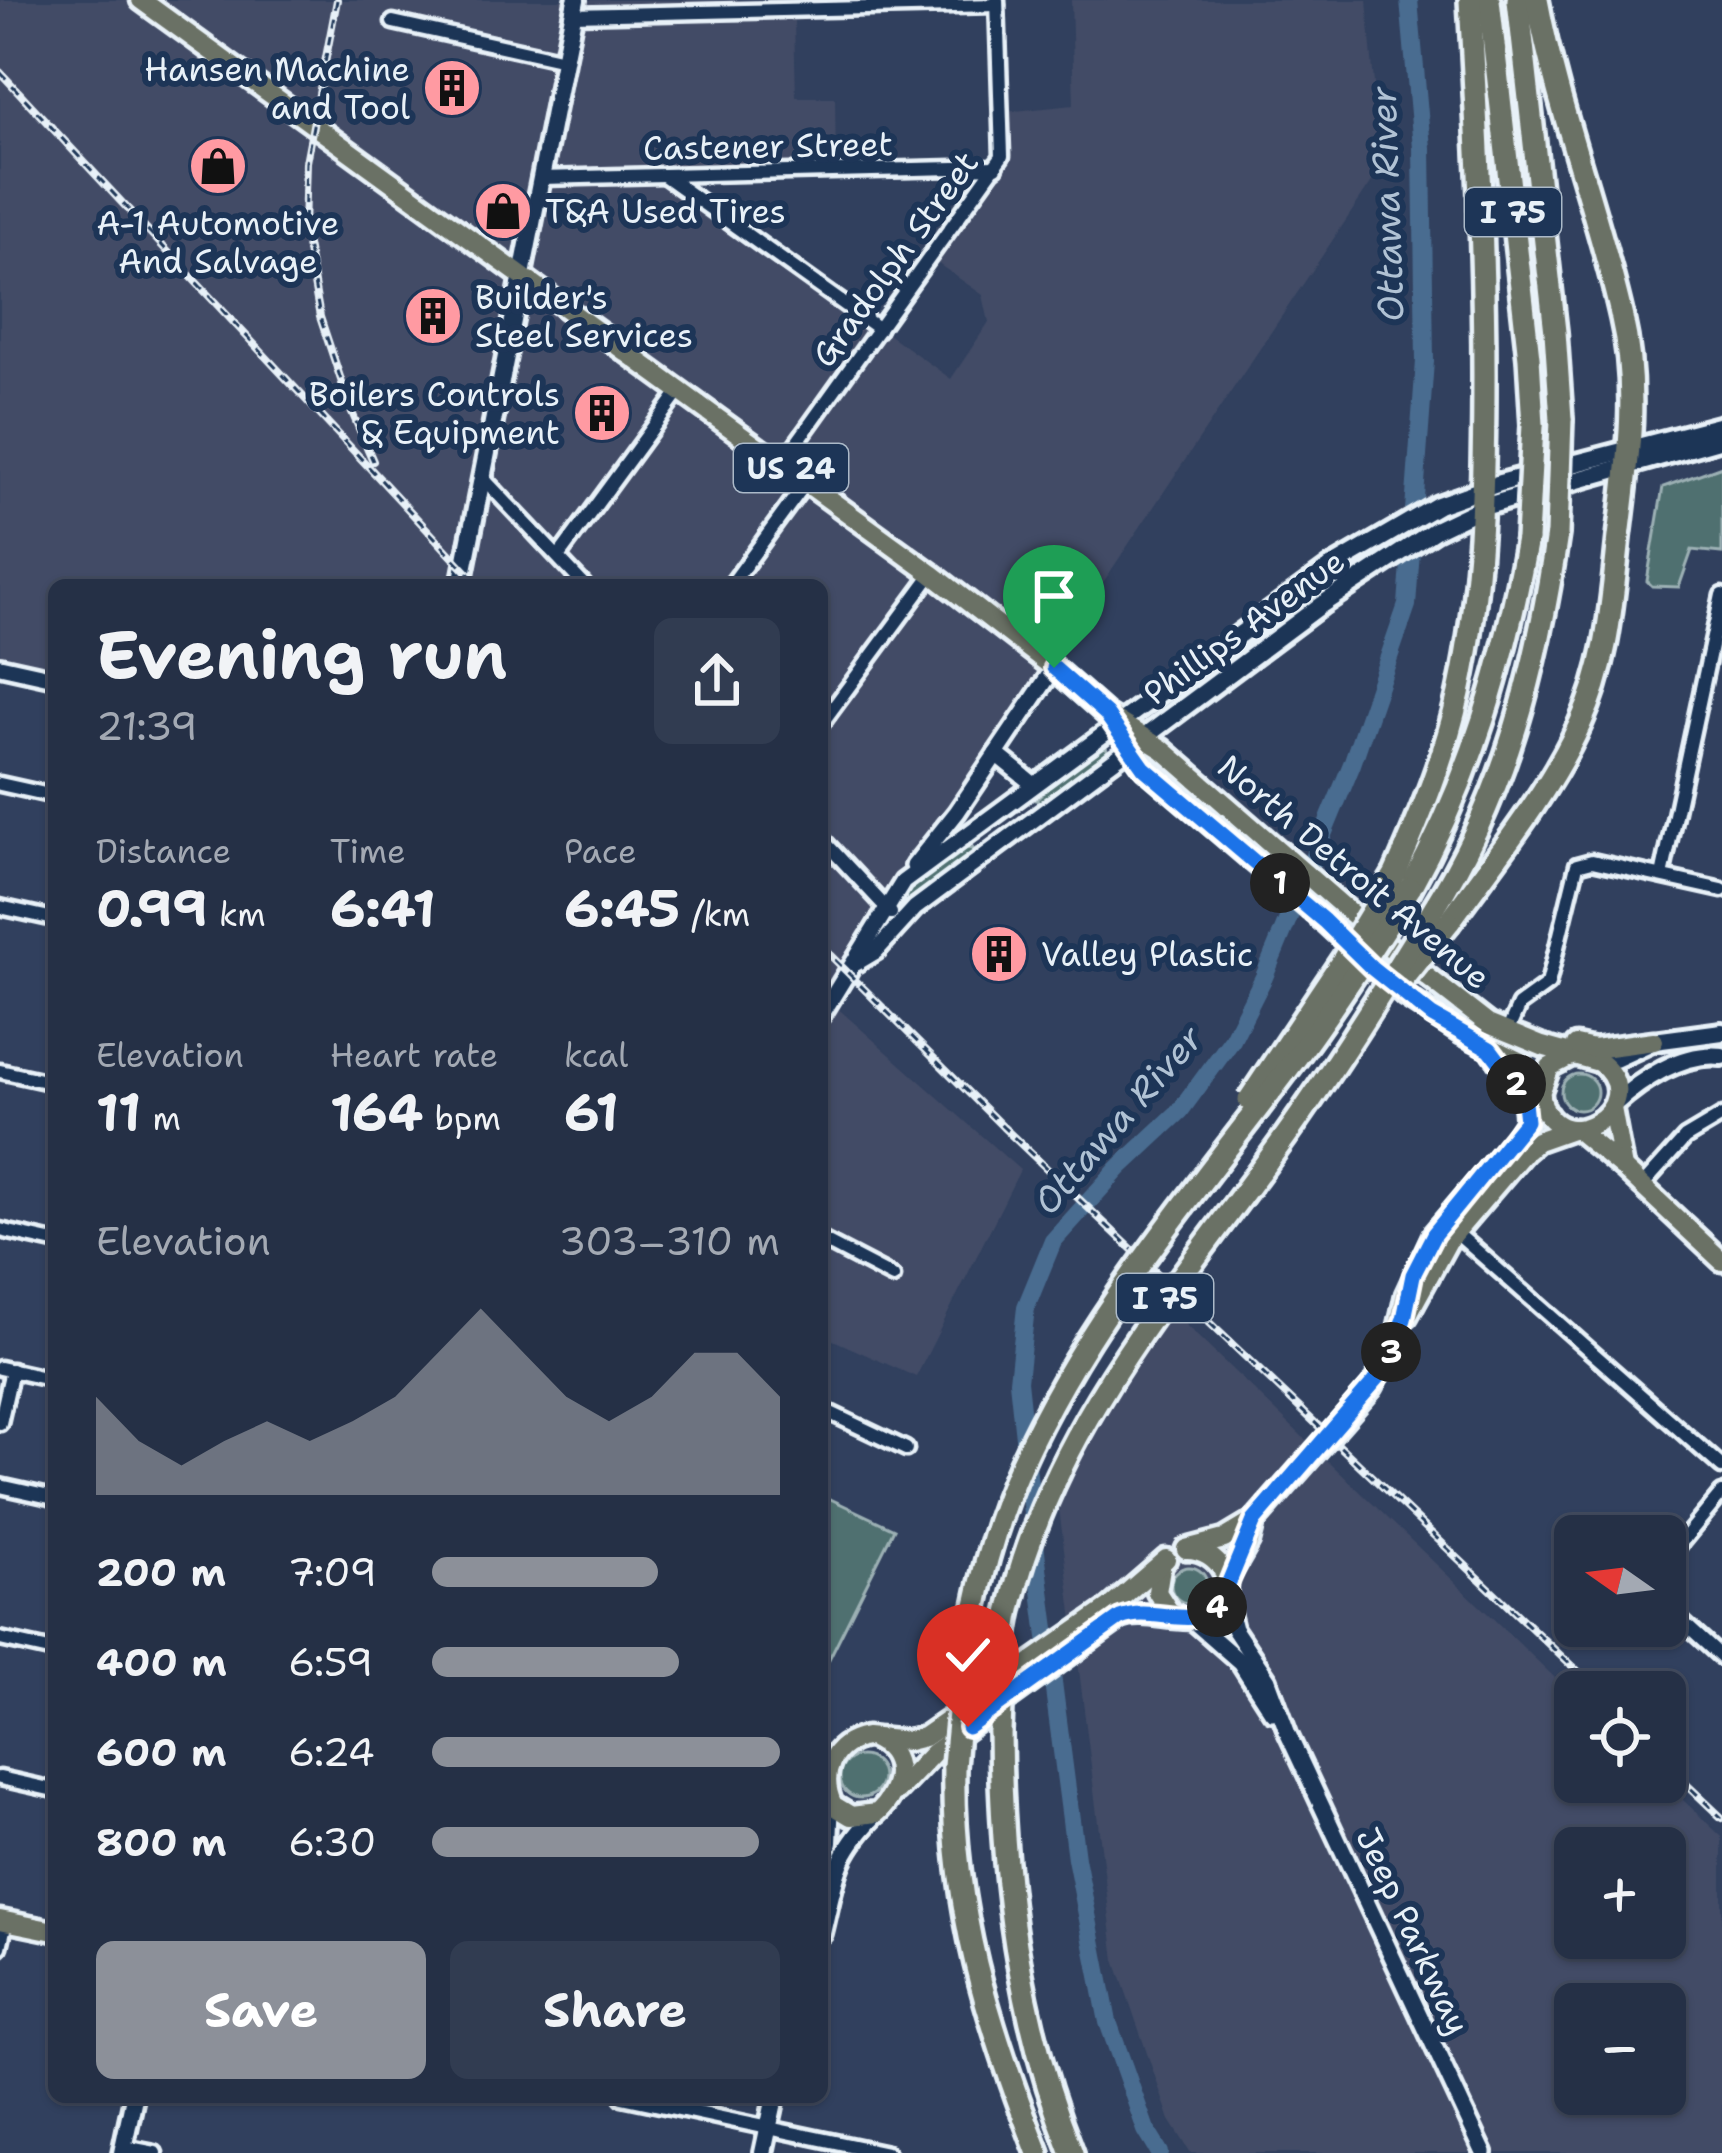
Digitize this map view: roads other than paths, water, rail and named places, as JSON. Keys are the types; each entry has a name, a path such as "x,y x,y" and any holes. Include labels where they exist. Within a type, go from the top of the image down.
{"highway":[{"path":"1402,881 1459,693 1489,493 1484,259 1470,0"},
{"name":"I 75","path":"1038,2153 998,2048 968,1938 957,1869 954,1767 963,1663 974,1610 1019,1467 1053,1400 1096,1328 1444,823 1481,728 1511,630 1527,539 1533,425 1489,0"},
{"name":"I 75","path":"1072,2153 1031,2025 1004,1868 1000,1732 1011,1604 1041,1515 1089,1411 1127,1350 1441,915 1520,721 1557,534 1562,419 1518,0"},
{"path":"1441,915 1560,760 1596,686 1607,638 1629,457 1630,376 1623,321 1555,83 1537,0"}],"main road":[{"name":"North Detroit Avenue","path":"141,0 932,574 1054,668 1137,743 1162,749 1393,950 1469,1009 1504,1032 1575,1054"},
{"path":"462,579 574,8"},
{"path":"1489,493 1629,457 1722,425"},
{"name":"Phillips Avenue","path":"1114,721 1330,568 1454,498 1722,440"},
{"name":"Phillips Avenue","path":"1137,743 1381,565 1489,493"},
{"name":"North Detroit Avenue","path":"1137,743 1144,768 1406,997 1490,1049 1519,1061 1541,1094"},
{"path":"1469,1009 1594,1049 1722,1032"},
{"path":"1599,1062 1654,1041"},
{"path":"1490,1049 1523,1093 1526,1121"},
{"path":"1072,1644 1166,1559 1224,1539 1254,1521 1372,1387 1404,1319 1413,1275 1526,1121 1550,1066 1575,1054"},
{"name":"US 24","path":"1575,1054 1606,1066 1615,1084 1612,1107 1623,1168"},
{"path":"1449,1227 1530,1146 1596,1125 1612,1107 1662,1071 1700,1056 1722,1056"},
{"name":"US 24","path":"1541,1094 1550,1117 1574,1129 1623,1168 1722,1261"},
{"path":"828,1747 862,1739 924,1737 982,1696 1127,1615 1146,1612 1185,1618 1213,1612 1249,1541 1254,1521"},
{"path":"1186,1549 1217,1560 1226,1587"},
{"path":"1166,1559 1159,1569 1157,1592 1169,1611 1185,1618"},
{"path":"828,1908 849,1840 919,1767 1035,1668"},
{"path":"828,1768 834,1755 862,1739 888,1748 896,1759 897,1780 883,1807 851,1816 828,1798"},
{"path":"3,1921 48,1929"},
{"path":"123,2150 133,2103"},
{"path":"763,2153 774,2103"}],"street":[{"path":"574,8 997,2"},
{"name":"Gradolph Street","path":"783,462 1002,156 997,2"},
{"path":"393,22 564,60"},
{"name":"Castener Street","path":"541,178 996,167"},
{"path":"664,176 879,329"},
{"path":"558,557 681,389"},
{"path":"482,477 578,579"},
{"path":"735,579 807,481"},
{"path":"828,715 932,574"},
{"path":"1662,876 1722,595"},
{"path":"0,666 48,677"},
{"name":"Phillips Avenue","path":"828,1004 903,882 957,812 1054,668"},
{"name":"Phillips Avenue","path":"903,882 1114,721"},
{"name":"Phillips Avenue","path":"856,963 876,951 900,922 1137,743"},
{"path":"996,754 1027,789 1038,817"},
{"path":"0,784 48,795"},
{"path":"971,830 988,854"},
{"path":"828,845 900,922"},
{"path":"1511,1022 1519,1005 1548,984 1572,874 1582,862 1722,890"},
{"path":"0,907 48,918"},
{"path":"0,1071 48,1082"},
{"path":"1640,1188 1684,1138 1722,1116"},
{"path":"1449,1227 1722,1468"},
{"path":"0,1230 48,1241"},
{"path":"828,1243 893,1277"},
{"path":"0,1423 6,1369 48,1379"},
{"path":"828,1412 906,1449"},
{"path":"0,1486 48,1497"},
{"path":"1686,1537 1722,1493"},
{"name":"Jeep Parkway","path":"1226,1587 1234,1629 1268,1680 1288,1734 1484,2153"},
{"name":"Jeep Parkway","path":"1185,1618 1240,1662 1288,1734"},
{"path":"1686,1625 1722,1658"},
{"path":"0,1639 48,1650"},
{"path":"0,1778 48,1789"},
{"path":"0,1947 3,1921"},
{"path":"649,2103 886,2153"},
{"path":"123,2150 155,2153"}],"waterway":[{"name":"Ottawa River","path":"1160,2153 1146,2130 1108,2022 1076,1858 1018,1381 1026,1307 1053,1241 1119,1168 1180,1111 1232,1040 1264,977 1352,764 1407,605 1425,361 1422,148 1409,0"}],"railway":[{"path":"337,0 306,162 304,228 320,317 373,461"},
{"path":"0,72 473,579"},
{"path":"828,953 1003,1127 1577,1671"},
{"path":"1686,1784 1722,1818"}],"place":[{"name":"Hansen Machine and Tool","path":"452,88"},
{"name":"A-1 Automotive And Salvage","path":"218,166"},
{"name":"T&A Used Tires","path":"503,211"},
{"name":"Builder's Steel Services","path":"433,316"},
{"name":"Boilers Controls & Equipment","path":"602,413"},
{"name":"Valley Plastic","path":"999,954"}]}
